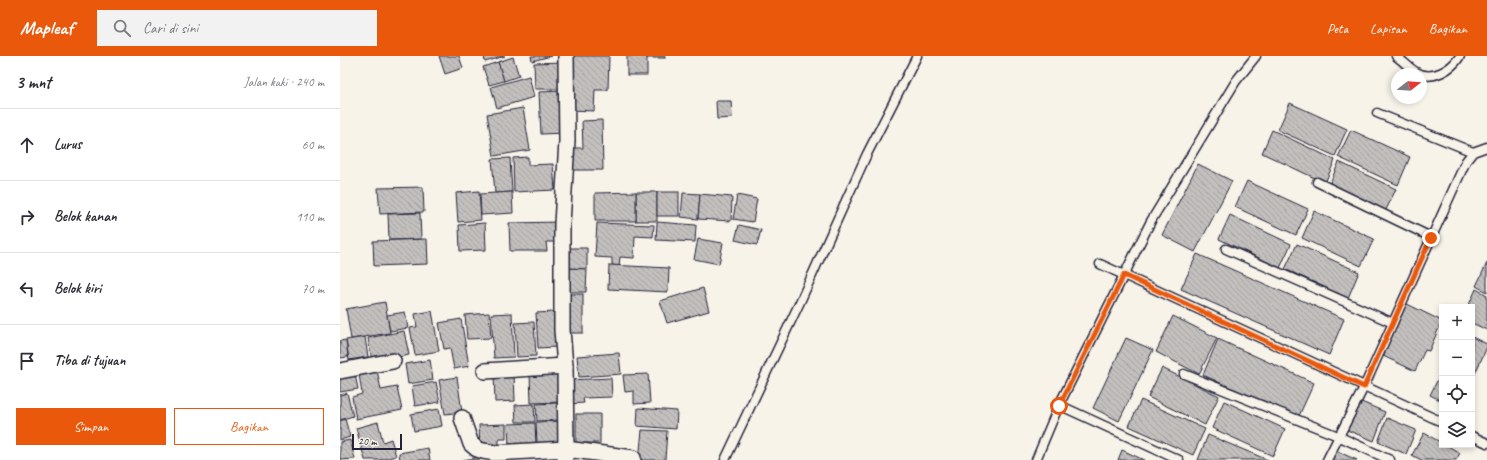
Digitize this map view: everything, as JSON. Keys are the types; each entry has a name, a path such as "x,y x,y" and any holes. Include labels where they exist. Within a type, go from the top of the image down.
{"street":[{"path":"566,56 567,141 562,224 562,330 565,366 566,455"},
{"path":"340,371 393,361"},
{"path":"485,371 565,366"},
{"path":"462,418 471,444 477,449 483,451 495,453 633,458"}],"lane":[{"path":"725,460 800,302 867,154 916,56"},
{"path":"1036,460 1059,406 1152,221 1236,81 1256,56"},
{"path":"1396,56 1417,73 1425,75 1445,72 1452,67 1460,56"},
{"path":"1377,113 1473,152"},
{"path":"1327,460 1364,387 1466,161 1473,152 1487,147"},
{"path":"1317,182 1431,238"},
{"path":"1226,249 1392,323"},
{"path":"1100,264 1439,421"},
{"path":"1184,374 1338,436 1390,460"},
{"path":"1059,406 1179,460"},
{"path":"1475,437 1487,443"}],"building":[{"path":"439,56 459,56 463,68 445,74"},
{"path":"484,56 505,56 485,62"},
{"path":"531,56 551,56 532,61"},
{"path":"571,56 609,56 608,90 595,90 594,111 570,110"},
{"path":"627,56 647,56 647,75 627,75"},
{"path":"647,56 665,56 665,58 647,58"},
{"path":"513,57 519,76 504,81 498,62"},
{"path":"498,62 504,81 489,85 483,67"},
{"path":"564,62 565,89 535,89 534,63"},
{"path":"529,76 534,97 497,108 491,87"},
{"path":"563,91 565,133 541,134 539,92"},
{"path":"716,101 731,101 732,118 717,119"},
{"path":"1290,103 1347,129 1335,156 1278,130"},
{"path":"523,108 530,150 494,156 487,114"},
{"path":"602,120 603,170 569,170 568,148 583,148 582,121"},
{"path":"1272,130 1335,160 1325,183 1262,153"},
{"path":"1351,130 1410,157 1398,185 1338,157"},
{"path":"528,157 528,165 553,164 555,190 514,192 513,158"},
{"path":"510,158 512,192 495,193 492,159"},
{"path":"1339,162 1396,189 1385,212 1329,185"},
{"path":"1198,164 1232,181 1195,252 1162,235"},
{"path":"1247,181 1308,209 1296,235 1235,207"},
{"path":"423,187 424,212 380,214 378,188"},
{"path":"479,191 481,220 458,222 456,193"},
{"path":"512,192 513,213 481,215 480,194"},
{"path":"636,192 657,192 657,221 636,221"},
{"path":"636,192 636,221 595,221 595,193"},
{"path":"657,192 679,192 679,216 657,216"},
{"path":"683,193 700,194 698,219 681,217"},
{"path":"700,194 732,197 731,221 698,219"},
{"path":"737,195 757,199 753,222 733,219"},
{"path":"1314,211 1374,239 1361,266 1302,238"},
{"path":"420,213 421,239 389,240 388,214"},
{"path":"1230,215 1291,244 1280,268 1219,239"},
{"path":"560,222 560,242 546,242 547,251 510,251 509,223"},
{"path":"657,222 696,225 695,242 656,240"},
{"path":"485,223 486,250 460,251 459,225"},
{"path":"597,223 654,225 653,237 635,236 634,258 620,257 619,266 612,265 612,258 595,257"},
{"path":"739,225 761,230 757,245 735,240"},
{"path":"427,239 428,264 374,266 373,241"},
{"path":"698,239 723,243 719,264 694,259"},
{"path":"1297,244 1359,272 1348,298 1285,269"},
{"path":"568,248 587,248 587,269 568,268"},
{"path":"1197,254 1344,319 1329,355 1181,289"},
{"path":"1487,263 1487,292 1476,286"},
{"path":"609,265 669,268 668,292 608,289"},
{"path":"567,268 587,269 586,292 566,292"},
{"path":"703,288 709,311 667,323 660,301"},
{"path":"1476,289 1487,295 1487,330 1475,324 1475,304 1469,304"},
{"path":"565,294 583,294 583,333 565,333"},
{"path":"385,302 390,333 351,339 346,309"},
{"path":"1405,303 1439,320 1439,328 1429,351 1425,350 1415,371 1381,355"},
{"path":"432,311 439,351 415,355 410,328 417,327 415,314"},
{"path":"405,312 408,328 390,331 387,315"},
{"path":"554,312 556,347 538,348 536,313"},
{"path":"489,313 491,338 467,339 465,315"},
{"path":"512,313 514,357 494,358 491,314"},
{"path":"1173,316 1217,338 1199,374 1156,352"},
{"path":"461,319 469,366 454,369 450,348 444,349 439,323"},
{"path":"534,322 536,356 517,357 515,323"},
{"path":"404,331 409,355 372,362 368,338"},
{"path":"365,337 368,357 349,360 346,340"},
{"path":"1126,338 1153,350 1119,421 1093,408"},
{"path":"1475,338 1487,344 1475,374"},
{"path":"1218,339 1314,383 1298,418 1203,375"},
{"path":"346,340 348,357 340,358 340,341"},
{"path":"619,353 621,374 579,377 577,356"},
{"path":"430,360 433,380 408,384 405,364"},
{"path":"1162,368 1219,396 1205,425 1148,397"},
{"path":"354,370 358,389 340,392 340,373"},
{"path":"377,370 381,390 397,387 402,410 356,419 352,397 362,394 359,374"},
{"path":"494,373 514,373 515,401 495,402"},
{"path":"562,373 564,402 531,403 530,374"},
{"path":"648,374 650,403 634,404 634,391 625,392 623,375"},
{"path":"457,377 462,412 445,414 439,380"},
{"path":"1439,377 1439,400 1430,395"},
{"path":"611,378 612,397 583,398 584,403 569,404 568,380"},
{"path":"436,382 440,402 415,406 412,386"},
{"path":"347,393 353,416 340,420 340,395"},
{"path":"1141,400 1205,429 1193,455 1129,426"},
{"path":"1224,401 1285,429 1273,456 1212,428"},
{"path":"1359,401 1385,412 1374,441 1347,430"},
{"path":"558,403 559,420 537,421 536,404"},
{"path":"534,404 535,422 516,422 515,405"},
{"path":"638,408 677,411 676,429 637,426"},
{"path":"439,409 442,426 414,431 411,414"},
{"path":"576,414 600,414 600,443 576,443"},
{"path":"1387,418 1416,430 1406,454 1378,442"},
{"path":"345,419 350,437 340,440 340,421"},
{"path":"563,421 559,444 537,445 536,422"},
{"path":"378,422 383,442 391,439 396,456 380,460 365,460 356,428"},
{"path":"535,423 536,445 509,446 508,424"},
{"path":"506,424 506,439 499,439 499,449 480,450 479,425"},
{"path":"642,430 667,431 665,460 639,460"},
{"path":"1424,433 1439,441 1439,448 1451,448 1460,453 1456,460 1421,460 1412,455"},
{"path":"1208,435 1268,460 1198,460"},
{"path":"350,440 355,459 340,460 340,442"},
{"path":"428,448 430,460 400,460 399,453"},
{"path":"1122,450 1144,460 1118,460"},
{"path":"1334,450 1357,460 1329,460"},
{"path":"480,457 480,460 463,460"}],"route":[{"path":"1059,406 1124,275 1364,387 1431,238"}]}
